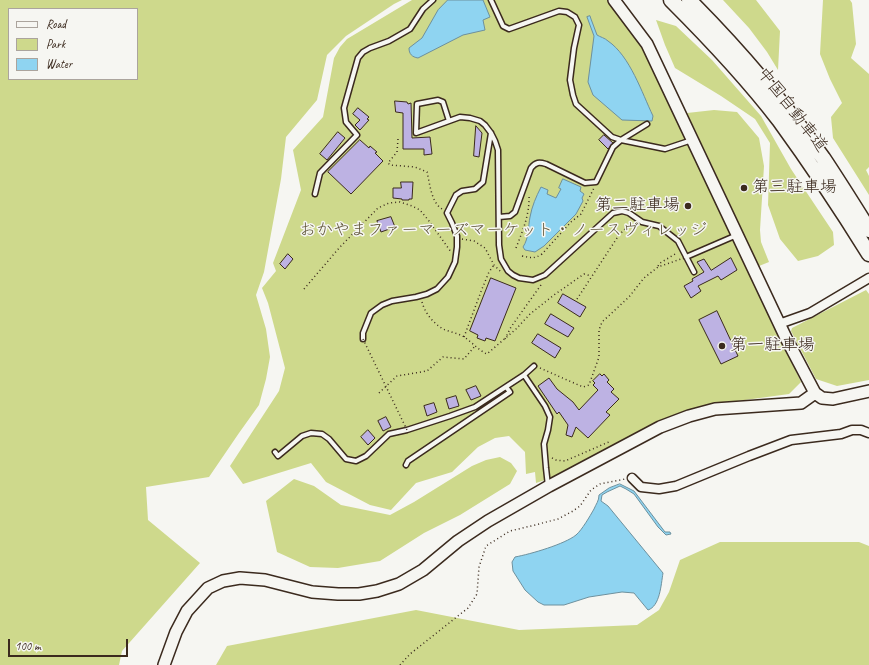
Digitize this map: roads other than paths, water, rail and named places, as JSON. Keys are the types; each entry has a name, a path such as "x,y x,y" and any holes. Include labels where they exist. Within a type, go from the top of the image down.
{"highway":[{"path":"663,0 707,36"},
{"name":"中国自動車道","path":"671,0 707,36 778,119 812,166 869,254"},
{"name":"中国自動車道","path":"689,0 716,27 786,109 823,159 869,230"}],"street":[{"path":"614,0 647,44 779,324 815,393 822,398 833,399 869,391"},
{"path":"779,324 810,312 869,278"},
{"path":"164,665 176,632 187,611 208,588 223,581 240,578 265,580 312,592 338,594 359,594 377,591 399,584 423,570 458,541 488,521 548,486 660,427 689,416 715,409 801,404 815,393"},
{"path":"632,478 641,487 660,489 676,486 791,440 841,434 852,430 861,430 869,433"}],"lane":[{"path":"316,194 320,173 357,135 346,122 344,108 358,58 363,52 370,48 389,41 410,29 423,9 433,0"},
{"path":"491,0 502,26 509,29 559,11 567,12 575,17 579,24 570,80 573,95 576,104 612,137 665,148 692,139"},
{"path":"449,121 443,102 438,100 417,104 416,134 460,117 480,121 485,125 496,141 498,150 499,244 501,259 513,275 519,278 534,280 545,275 613,213 622,211 629,213 642,222 659,226 678,241 694,272"},
{"path":"499,217 510,216 514,212 531,168 535,163 540,162 546,164 585,183 596,182 613,147 621,140 647,124"},
{"path":"363,339 363,333 371,313 392,301 427,294 437,289 448,277 455,259 457,238 447,213 456,195 462,191 475,188 483,182 491,133"},
{"path":"686,257 737,235"},
{"path":"275,452 278,456 302,436 311,433 322,434 329,439 346,459 356,461 366,456 389,434 407,430 475,407 524,375 534,366"},
{"path":"524,375 545,406 550,417 544,444 548,486"},
{"path":"406,465 408,461 510,392 506,387"}],"water":[{"path":"448,0 483,0 490,17 483,20 485,30 463,35 418,58 413,56 410,54 409,48 422,38 438,10"},
{"path":"590,16 597,35 607,40 616,48 629,65 653,116 652,121 622,120 593,95 588,82 594,36 587,17"},
{"path":"563,179 581,187 580,191 584,194 582,198 583,201 576,214 544,246 535,252 525,250 523,247 527,236 531,213 541,187 548,190 547,194 556,198 561,189 559,188"},
{"path":"620,484 634,491 665,532 670,532 671,534 666,535 658,527 634,494 626,489 620,486 602,495 601,501 608,506 663,573 661,589 655,604 648,610 634,593 622,592 589,597 564,605 544,605 538,602 525,590 513,571 512,562 515,557 556,545 576,535 592,512 598,501 599,495 609,488"}],"place":[{"name":"第三駐車場","path":"744,188"},
{"name":"第二駐車場","path":"688,206"},
{"name":"第一駐車場","path":"722,346"}],"park label":[{"name":"おかやまファーマーズマーケット・ノースヴィレッジ","path":"503,231"}]}
